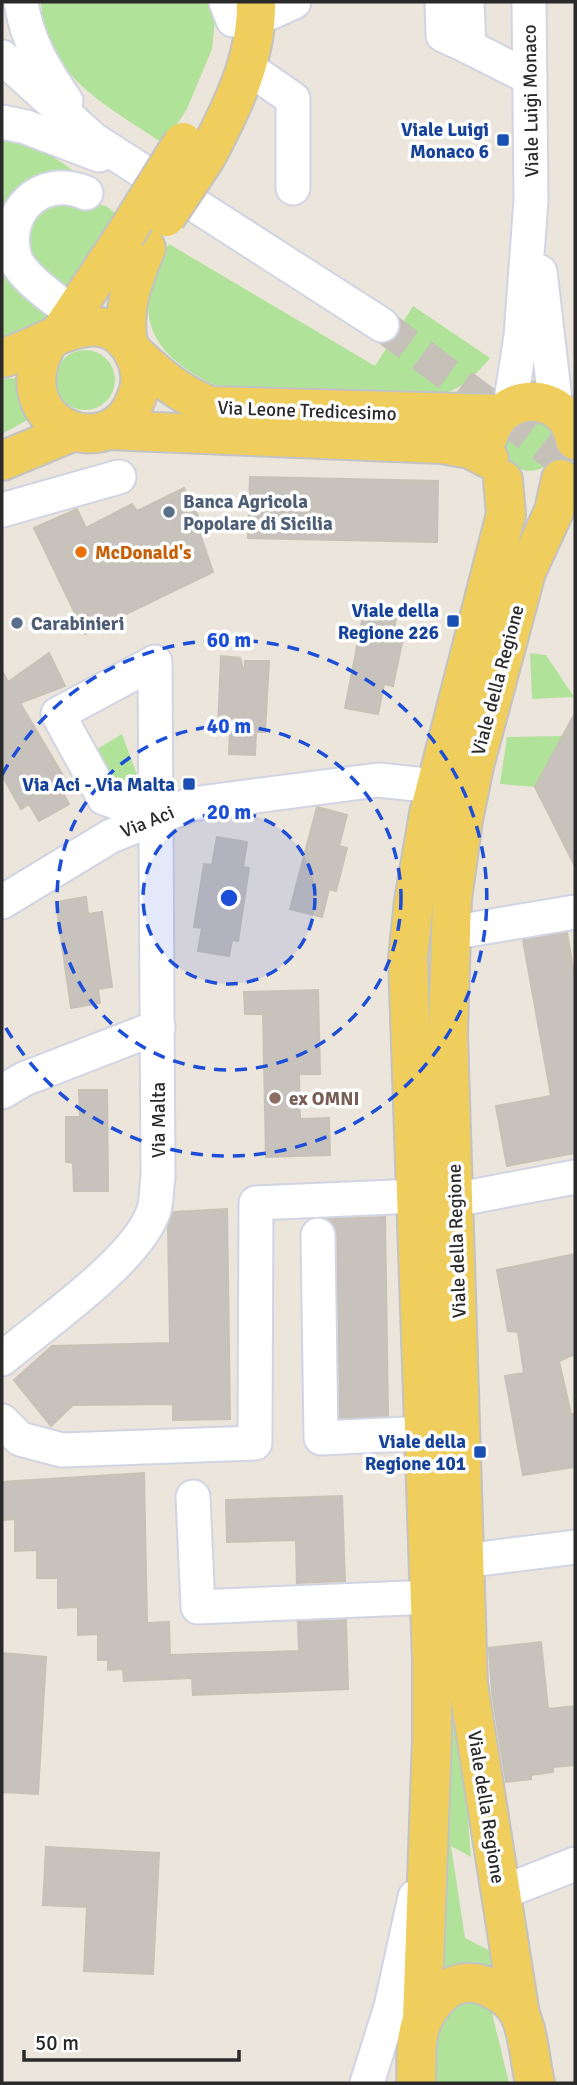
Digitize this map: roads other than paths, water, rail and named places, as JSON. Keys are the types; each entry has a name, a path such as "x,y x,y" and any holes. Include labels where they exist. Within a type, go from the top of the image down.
{"main road":[{"path":"90,431 56,424 42,411 35,394 33,376 38,358 136,242 195,149 232,108 247,66 241,9"},
{"path":"195,149 206,100 241,9"},
{"path":"2,461 123,419 138,397 140,370 124,325 136,242"},
{"path":"2,358 60,330 88,326 116,334 131,348"},
{"name":"Via Leone Tredicesimo","path":"131,348 164,383 185,396 210,406 505,410"},
{"path":"525,401 541,402 569,447 542,488 529,490 496,470 488,439 491,425 505,410 525,401"},
{"name":"Via Leone Tredicesimo","path":"90,431 442,444 470,449 496,470"},
{"name":"Viale della Regione","path":"534,2082 520,2015 453,1585 444,1485 454,1200 448,1034 450,933 453,888 474,766 526,572 554,511 569,447"},
{"name":"Viale della Regione","path":"416,2083 421,2023 432,1739 453,1585 444,1485 426,1433 408,958 414,901 435,786 506,514 496,470"},
{"path":"421,2023 443,1994 456,1985 484,1986 507,1998 520,2015"}],"street":[{"path":"21,2 25,31 45,71 94,140"},
{"path":"241,9 294,2"},
{"path":"442,2 443,35 530,78"},
{"path":"467,2 469,47"},
{"name":"Viale Luigi Monaco","path":"529,2 531,200"},
{"path":"2,57 94,140 382,325"},
{"path":"247,66 293,99 293,188"},
{"path":"2,122 26,127 139,171"},
{"path":"60,330 12,250 10,234 13,219 21,204 33,193 52,186 65,186 86,193"},
{"path":"505,410 520,336 531,200"},
{"path":"531,200 569,447"},
{"path":"2,510 119,477"},
{"name":"Via Malta","path":"2,1359 111,1268 135,1242 153,1210 158,1178 155,663 58,714 104,798 155,816"},
{"name":"Via Aci","path":"2,902 71,858 155,816 192,804 229,797 378,780 435,786"},
{"path":"450,933 575,912"},
{"path":"2,1092 24,1079 158,1027"},
{"path":"454,1200 575,1177"},
{"path":"2,1421 20,1439 62,1450 255,1443 256,1203 416,1196"},
{"path":"318,1235 321,1438 426,1433"},
{"path":"193,1497 198,1607 453,1585 575,1546"},
{"path":"367,2083 391,2007 426,1846"},
{"path":"501,1893 575,1864"},
{"path":"384,2083 421,2023"}],"tunnel":[{"path":"382,325 575,470"}],"place":[{"name":"Viale Luigi Monaco 6","path":"503,140"},
{"name":"Banca Agricola Popolare di Sicilia","path":"169,512"},
{"name":"McDonald's","path":"81,552"},
{"name":"Viale della Regione 226","path":"453,621"},
{"name":"Carabinieri","path":"17,623"},
{"name":"Via Aci - Via Malta","path":"189,784"},
{"name":"ex OMNI","path":"275,1098"},
{"name":"Viale della Regione 101","path":"480,1452"}]}
